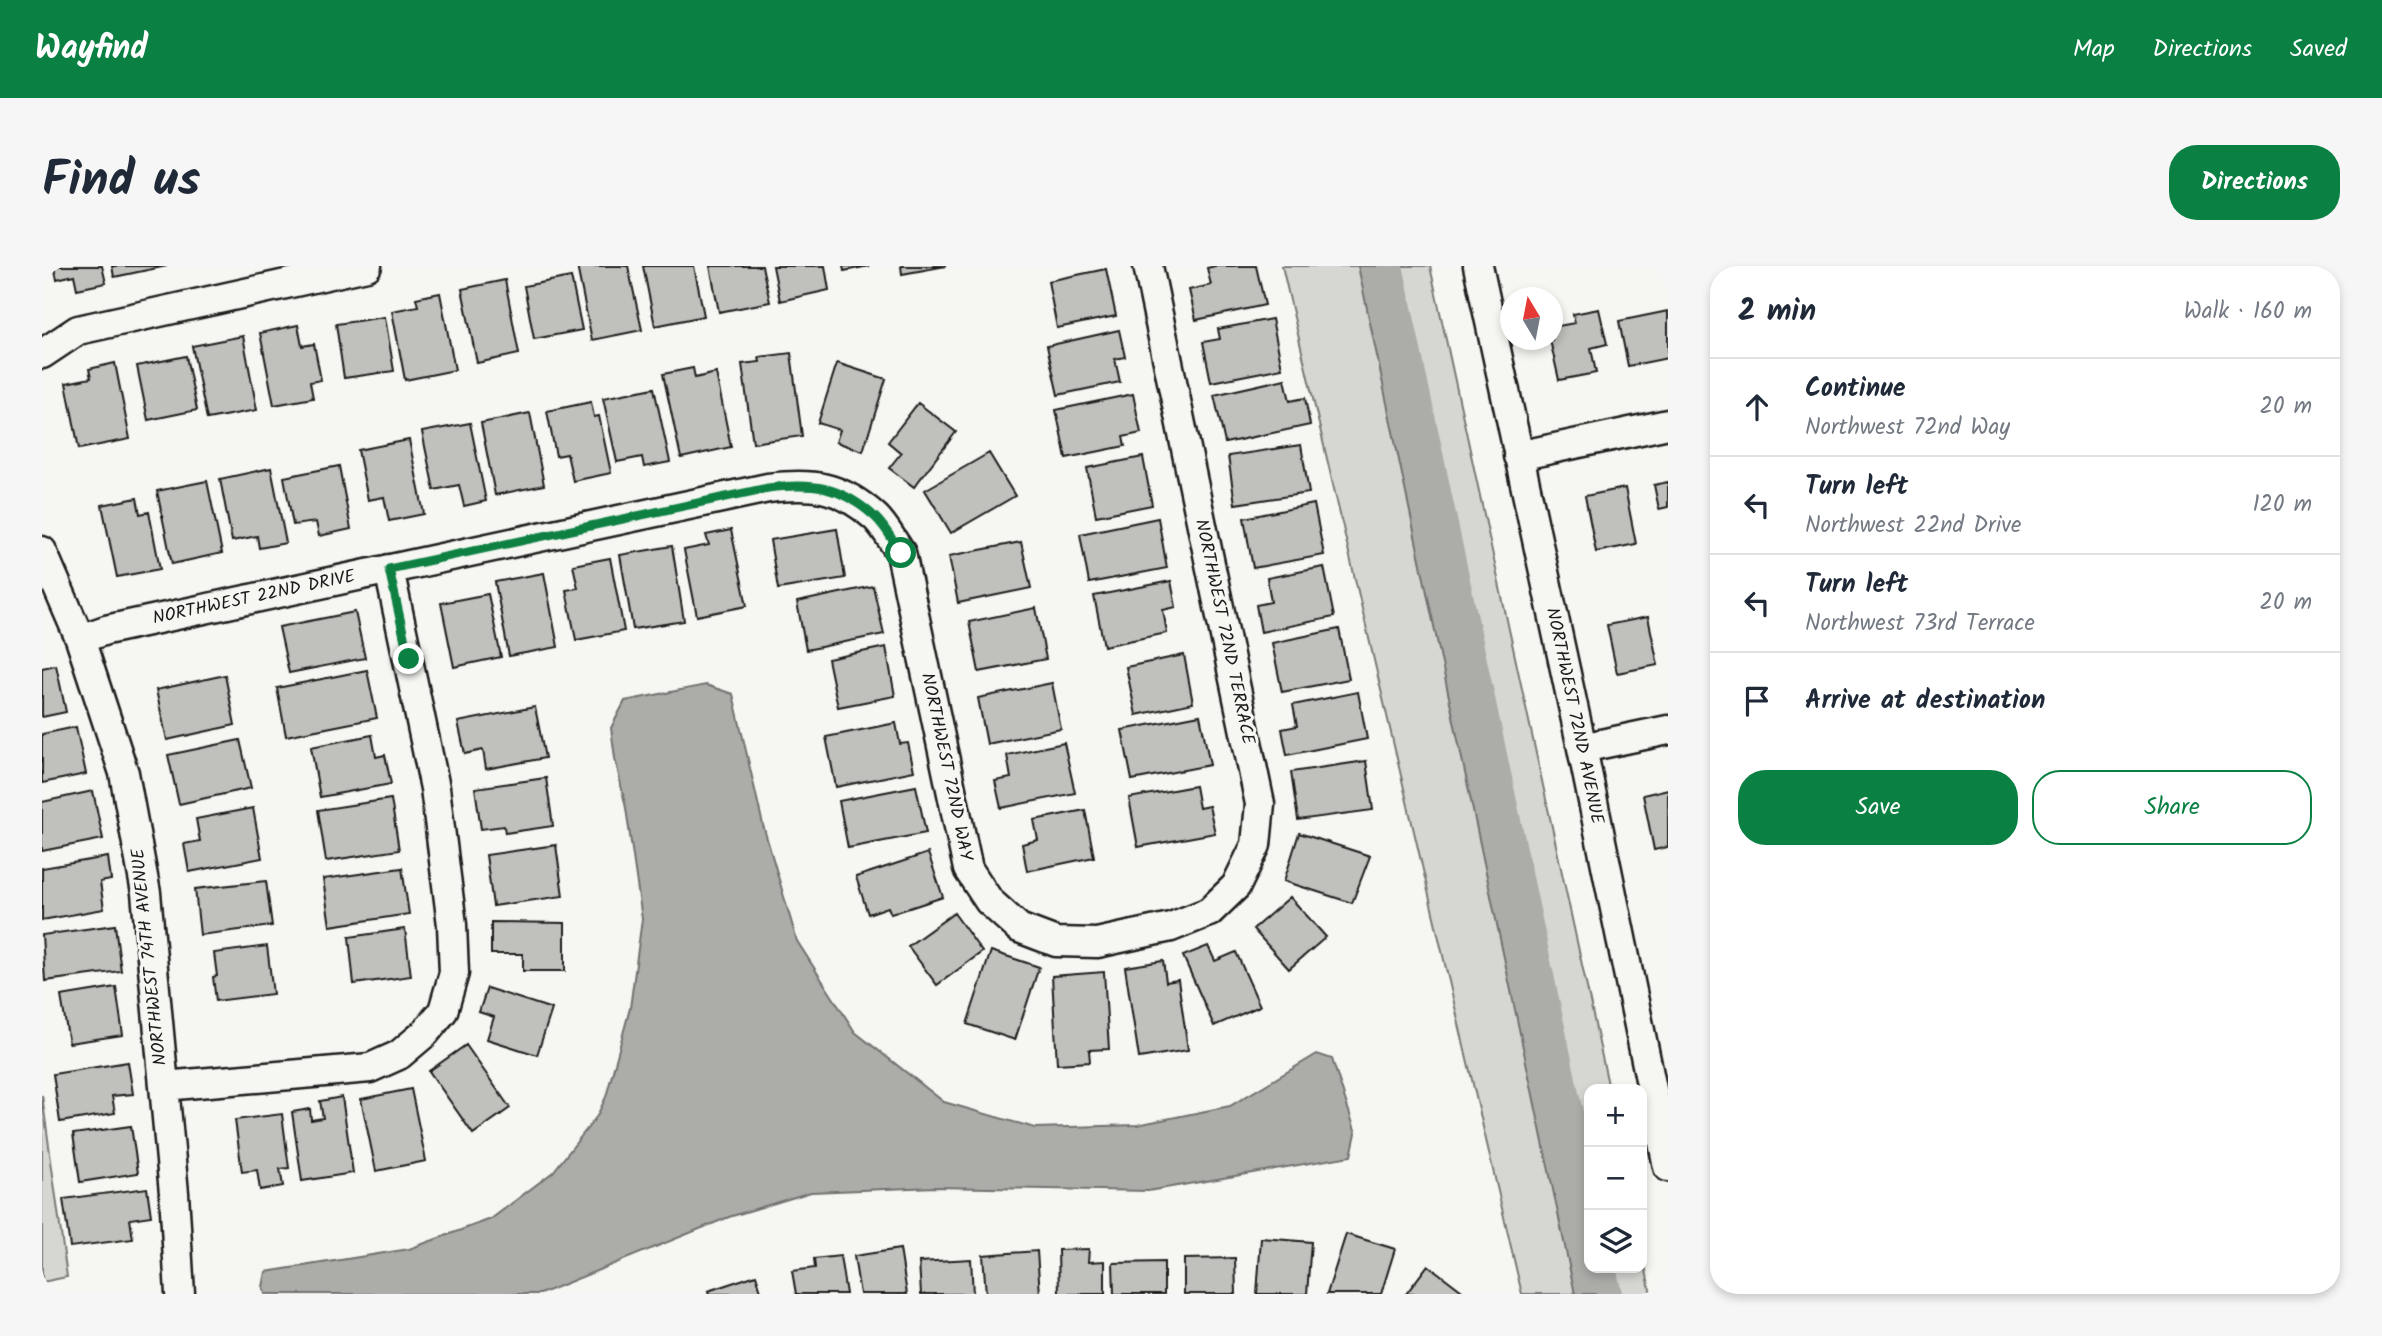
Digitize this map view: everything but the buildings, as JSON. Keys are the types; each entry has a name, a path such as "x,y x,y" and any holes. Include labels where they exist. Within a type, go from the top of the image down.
{"street":[{"path":"42,354 78,330 114,320 367,266"},
{"name":"NORTHWEST 72ND TERRACE","path":"1138,934 1171,927 1209,912 1236,886 1256,845 1260,804 1149,266"},
{"name":"NORTHWEST 72ND AVENUE","path":"1478,266 1582,748 1655,1048 1668,1167"},
{"path":"1518,456 1668,424"},
{"name":"NORTHWEST 22ND DRIVE","path":"80,639 106,630 768,488 804,484 840,493"},
{"name":"NORTHWEST 72ND WAY","path":"840,493 877,518 901,553 968,869 989,901 1019,928 1056,942 1097,943 1138,934"},
{"name":"NORTHWEST 74TH AVENUE","path":"42,551 80,639 124,774 146,893 174,1193 180,1294"},
{"path":"164,1086 370,1068 399,1055 425,1033 443,1011 454,973 452,925 435,788 389,569"},
{"path":"1582,748 1668,730"}],"shaded area":[{"path":"1282,266 1430,266 1608,1084 1584,1084 1584,1273 1646,1273 1651,1294 1522,1294"},
{"path":"1358,266 1390,266 1584,1178 1584,1273 1604,1273 1609,1294 1575,1294"},
{"path":"706,685 733,694 763,825 797,941 855,1032 944,1102 1035,1128 1137,1125 1230,1106 1317,1054 1332,1059 1356,1133 1351,1156 1148,1191 936,1187 811,1192 729,1217 540,1294 265,1294 263,1287 266,1272 409,1249 491,1219 553,1172 597,1116 606,1097 630,1008 642,919 611,728 625,701"},
{"path":"42,1095 67,1277 42,1282"}],"waterway":[{"path":"1390,266 1584,1178"},
{"path":"1604,1273 1609,1294"}],"route":[{"path":"409,659 389,569 768,488 804,484 840,493 877,518 901,553"}]}
